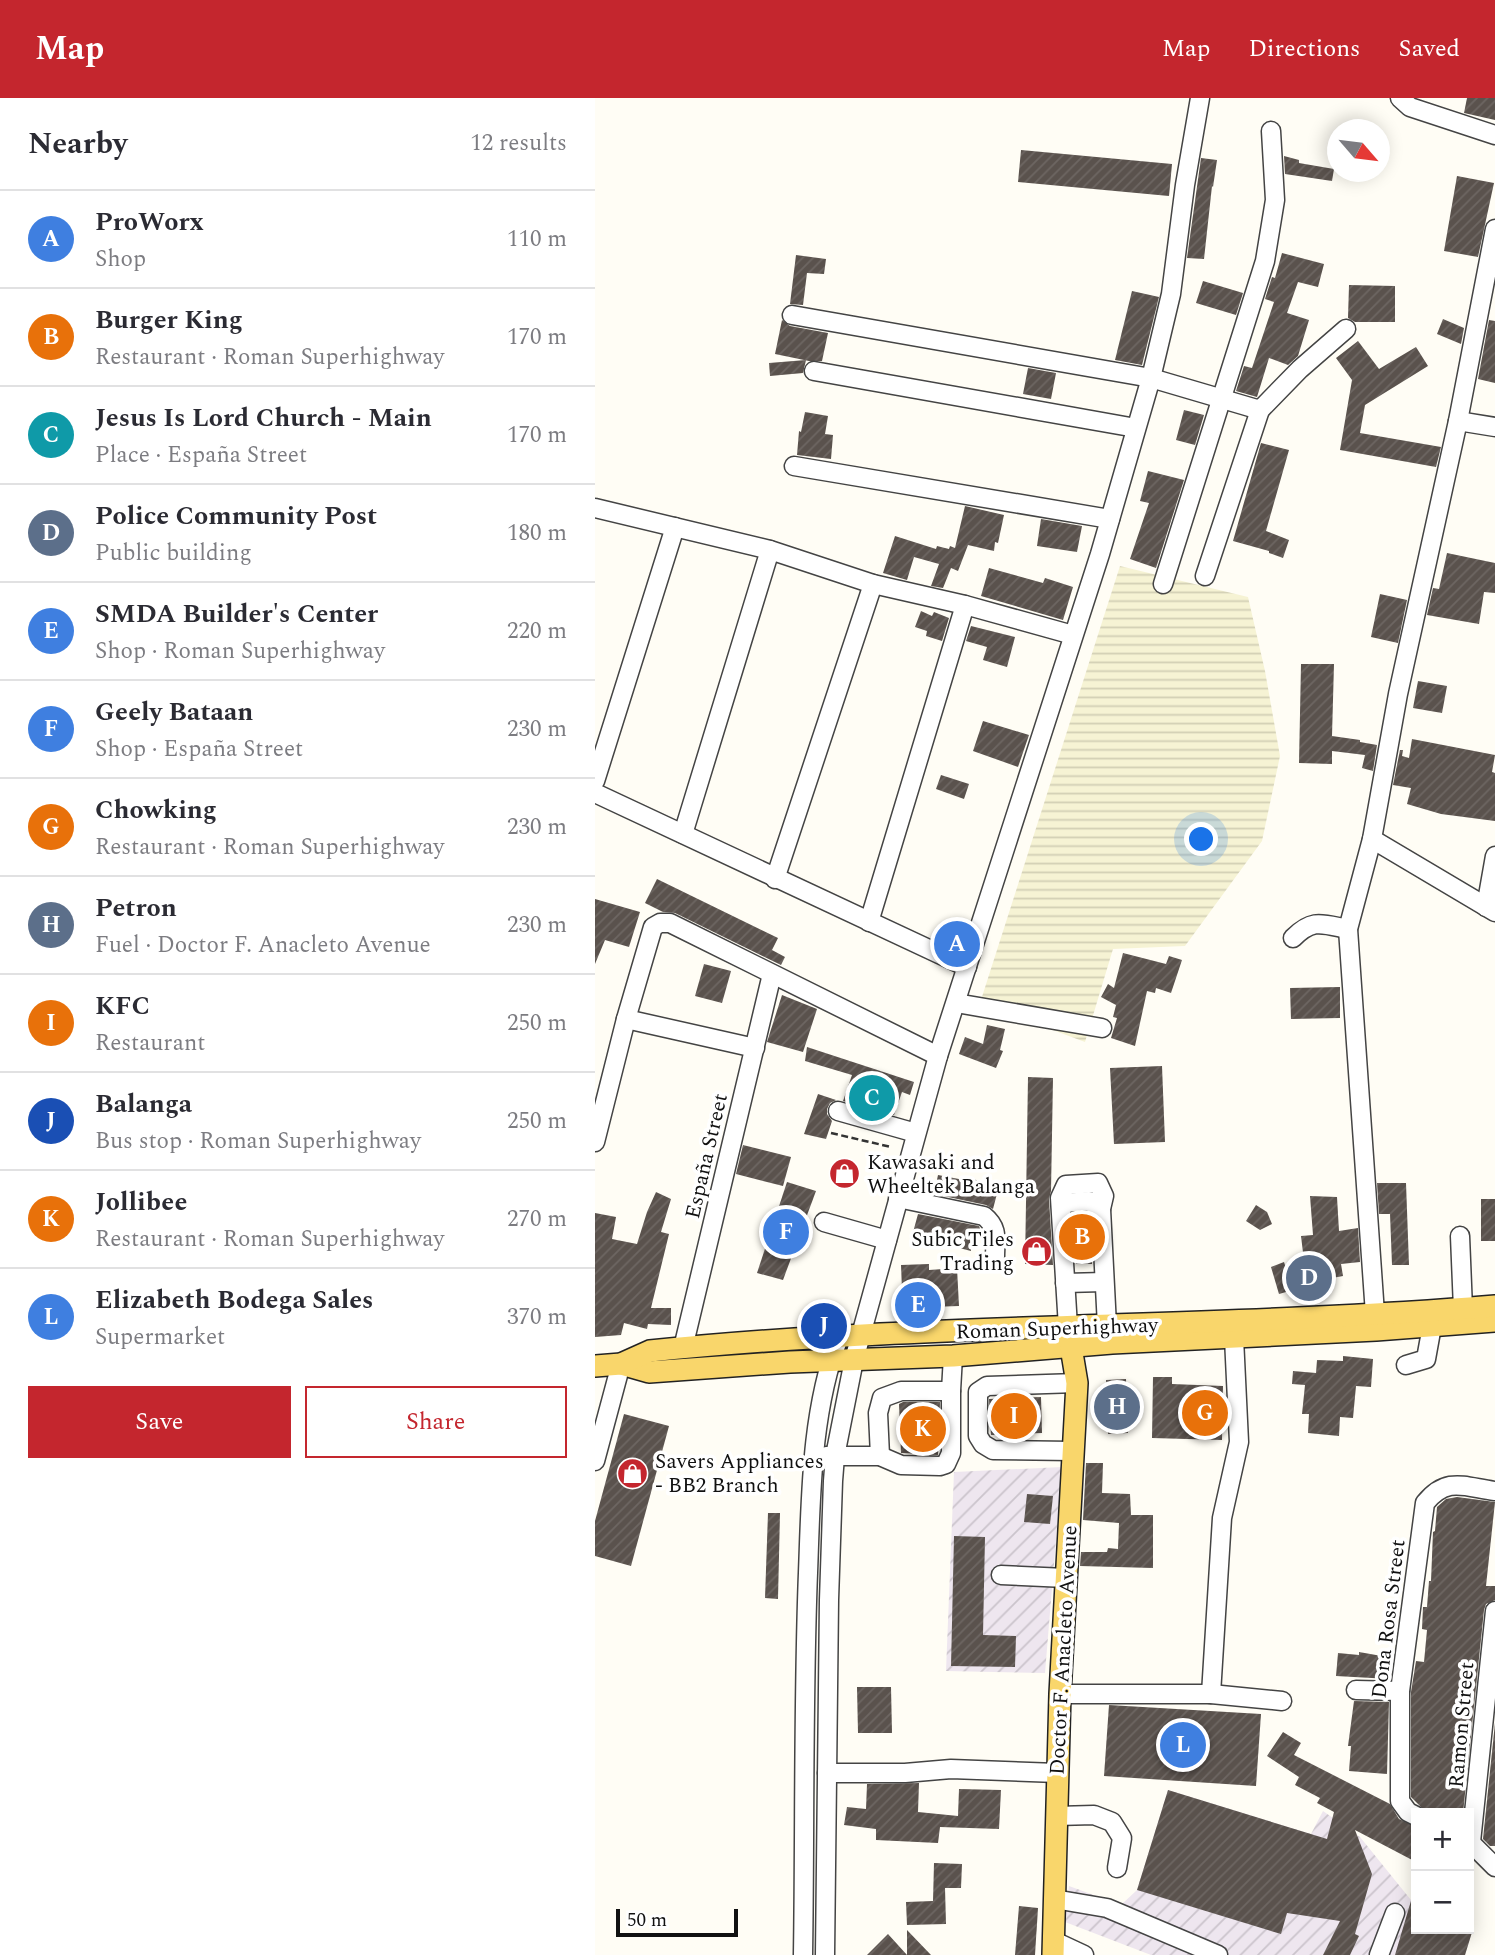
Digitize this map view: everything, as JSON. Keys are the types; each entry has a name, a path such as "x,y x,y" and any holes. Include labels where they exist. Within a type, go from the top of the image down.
{"main road":[{"name":"Roman Superhighway","path":"621,1364 649,1372 953,1356 1069,1337 1107,1326 1495,1306"},
{"name":"Roman Superhighway","path":"595,1366 621,1364 650,1351 861,1335 1234,1338 1495,1321"},
{"name":"Doctor F. Anacleto Avenue","path":"1053,1948 1060,1694 1077,1383 1069,1337"}],"street":[{"path":"825,1955 829,1600 835,1456 854,1360 938,1056 1110,519 1151,378 1171,294 1185,185 1200,98"},
{"path":"1401,98 1410,107 1431,106 1445,117 1495,135"},
{"path":"1163,584 1265,261 1275,200 1271,131"},
{"path":"1375,1314 1347,929 1372,839 1398,694 1458,421 1495,229"},
{"path":"792,315 1151,378 1260,410"},
{"path":"1205,576 1260,410 1300,369 1346,329"},
{"path":"814,371 1136,428"},
{"path":"1458,421 1495,427"},
{"path":"794,466 1110,519"},
{"path":"595,508 770,550 873,584 965,605 1073,635"},
{"path":"595,781 675,527"},
{"path":"683,834 770,550"},
{"path":"775,878 873,584"},
{"path":"869,922 965,605"},
{"path":"595,793 967,967"},
{"path":"1372,839 1490,910 1495,856"},
{"path":"595,1142 626,1018 653,928 660,923 670,923 938,1056"},
{"path":"1293,938 1305,926 1322,924 1347,929"},
{"name":"España Street","path":"683,1348 772,974"},
{"path":"956,1003 1102,1028"},
{"path":"626,1018 755,1048"},
{"path":"838,1111 916,1133"},
{"path":"1069,1337 1060,1198 1066,1185 1098,1183 1104,1196 1101,1209 1107,1326"},
{"path":"898,1198 984,1216 993,1223 996,1231 995,1258"},
{"path":"824,1222 887,1240"},
{"path":"1460,1236 1463,1308"},
{"path":"1065,1283 1104,1282"},
{"path":"1406,1365 1426,1359 1432,1326"},
{"path":"803,1955 806,1623 812,1457 830,1361 839,1337"},
{"path":"1211,1694 1222,1518 1239,1442 1234,1338"},
{"path":"812,1457 880,1456 901,1465 946,1464 951,1453 953,1356"},
{"path":"595,1461 621,1364"},
{"path":"1072,1451 993,1450 982,1444 978,1436 978,1392 987,1386 1077,1383"},
{"path":"880,1456 878,1413 882,1398 901,1391 951,1391"},
{"name":"Dona Rosa Street","path":"1411,1814 1401,1801 1400,1691 1425,1503 1434,1492 1447,1485 1495,1491"},
{"path":"1001,1576 1066,1578"},
{"name":"Ramon Street","path":"1474,1808 1495,1611"},
{"path":"1356,1690 1400,1691"},
{"path":"1060,1694 1211,1694 1282,1700"},
{"path":"827,1773 905,1773 951,1769 1057,1773"},
{"path":"1056,1816 1094,1815 1112,1822 1122,1838 1117,1868"},
{"path":"1474,1846 1495,1867"},
{"path":"1054,1899 1107,1908 1218,1955"},
{"path":"804,1909 825,1910"},
{"path":"1379,1955 1395,1913"},
{"path":"1053,1948 1084,1955"}],"path":[{"path":"831,1133 891,1147"}],"shaded area":[{"path":"1120,566 1248,597 1280,756 1262,841 1185,946 1113,949 1085,1042 980,1003"},
{"path":"1062,1467 1045,1673 946,1671 954,1472"},
{"path":"1168,1790 1311,1834 1323,1811 1360,1837 1411,1900 1411,1934 1471,1934 1465,1955 1151,1955 1065,1922 1069,1886 1121,1905 1137,1890"}],"building":[{"path":"1467,98 1495,98 1495,120 1464,113"},
{"path":"1021,150 1172,164 1169,196 1018,182"},
{"path":"1284,156 1299,160 1299,163 1327,168 1327,180 1285,174"},
{"path":"1201,158 1217,160 1204,259 1187,258"},
{"path":"1457,176 1494,183 1478,257 1444,251"},
{"path":"1282,253 1324,264 1318,287 1298,282 1287,313 1309,320 1298,356 1288,365 1269,358 1257,397 1236,391 1244,366 1252,368 1274,302 1265,299 1272,277 1275,278"},
{"path":"796,255 826,259 824,274 807,273 803,305 790,304"},
{"path":"1203,281 1243,293 1236,315 1196,303"},
{"path":"1349,285 1395,286 1395,322 1355,322 1348,318"},
{"path":"1132,291 1159,297 1142,365 1115,360"},
{"path":"1443,319 1464,328 1461,344 1437,334"},
{"path":"782,320 790,326 828,333 822,361 775,354"},
{"path":"1489,320 1495,321 1495,383 1478,379"},
{"path":"1358,341 1379,369 1416,347 1428,366 1365,405 1360,433 1441,447 1436,467 1340,450 1352,380 1336,358"},
{"path":"806,360 803,373 770,376 769,363"},
{"path":"1028,368 1056,373 1051,399 1023,394"},
{"path":"1184,410 1204,415 1195,445 1176,440"},
{"path":"805,412 828,416 825,434 833,435 831,459 797,455 799,431 801,432"},
{"path":"1261,443 1289,450 1266,531 1289,540 1283,558 1269,551 1233,541"},
{"path":"1148,471 1184,480 1156,568 1130,559 1149,503 1140,501"},
{"path":"965,506 1004,515 994,551 968,545 958,571 951,568 943,588 931,586 939,564 914,557 907,580 883,573 895,536 936,549 937,546 955,548"},
{"path":"1041,519 1082,526 1077,552 1037,546"},
{"path":"1447,553 1495,563 1495,593 1484,592 1479,624 1427,615 1433,588 1439,589"},
{"path":"989,568 1043,583 1045,578 1073,587 1063,620 981,596"},
{"path":"1380,594 1407,600 1398,643 1371,637"},
{"path":"921,611 932,616 934,612 949,618 942,641 926,636 927,631 915,627"},
{"path":"971,626 1015,637 1007,667 983,660 987,647 966,641"},
{"path":"1301,664 1334,664 1332,736 1377,745 1373,771 1362,768 1365,755 1332,751 1332,764 1299,763"},
{"path":"1418,681 1447,686 1442,713 1413,708"},
{"path":"983,721 1029,735 1018,767 973,751"},
{"path":"1412,739 1495,755 1492,772 1495,773 1495,821 1441,814 1407,804 1411,788 1393,785 1400,750 1403,750 1402,756 1409,758"},
{"path":"941,775 969,784 964,799 936,789"},
{"path":"657,879 778,938 772,950 785,957 781,965 675,913 663,912 645,903"},
{"path":"595,899 640,912 629,947 605,940 595,964"},
{"path":"1123,953 1166,964 1169,956 1182,960 1171,993 1156,988 1155,993 1147,991 1135,1046 1111,1038 1117,1018 1113,1017 1116,1005 1101,997 1108,984 1114,988"},
{"path":"704,964 731,971 722,1003 695,996"},
{"path":"1340,987 1340,1018 1291,1019 1290,988"},
{"path":"782,995 817,1009 803,1052 767,1042"},
{"path":"987,1025 1005,1029 1000,1050 1003,1051 996,1068 959,1054 965,1037 983,1044"},
{"path":"807,1047 914,1082 910,1095 902,1092 894,1115 843,1101 852,1075 805,1061"},
{"path":"1162,1066 1165,1142 1114,1144 1110,1068"},
{"path":"1028,1077 1053,1078 1049,1199 1053,1265 1025,1264"},
{"path":"818,1094 836,1100 830,1103 827,1109 832,1121 826,1139 804,1134"},
{"path":"743,1145 791,1157 783,1186 736,1174"},
{"path":"938,1175 964,1180 965,1177 999,1186 993,1209 986,1205 934,1194"},
{"path":"787,1182 816,1191 783,1280 757,1273"},
{"path":"1377,1183 1406,1183 1409,1265 1392,1265 1390,1214 1379,1214"},
{"path":"656,1192 671,1199 661,1232 669,1234 651,1308 671,1308 671,1325 648,1324 647,1329 624,1323 621,1335 595,1337 595,1213 616,1217 612,1239 637,1244"},
{"path":"1310,1196 1337,1197 1339,1231 1358,1228 1360,1262 1341,1264 1343,1276 1327,1279 1325,1266 1305,1269 1301,1236 1313,1235"},
{"path":"1481,1199 1495,1199 1495,1241 1481,1241"},
{"path":"1256,1205 1267,1212 1272,1224 1260,1230 1246,1221"},
{"path":"918,1214 979,1226 984,1239 970,1238 971,1251 912,1236"},
{"path":"1072,1214 1090,1215 1092,1264 1076,1264"},
{"path":"1284,1262 1293,1290 1279,1294 1271,1267"},
{"path":"929,1264 929,1270 957,1268 959,1306 931,1307 931,1313 903,1314 901,1265"},
{"path":"1343,1356 1373,1359 1371,1387 1356,1386 1353,1418 1340,1417 1339,1436 1308,1433 1309,1414 1302,1414 1305,1385 1292,1384 1293,1371 1316,1373 1317,1360 1343,1361"},
{"path":"1153,1377 1172,1377 1172,1384 1223,1386 1222,1440 1152,1438"},
{"path":"1126,1379 1128,1433 1108,1434 1106,1380"},
{"path":"1041,1397 1042,1433 991,1435 989,1399"},
{"path":"940,1402 938,1455 901,1453 899,1404"},
{"name":"Savers Appliances - BB2 Branch","path":"624,1414 669,1426 631,1566 595,1556 595,1521"},
{"path":"1086,1463 1103,1463 1102,1493 1130,1494 1131,1515 1153,1515 1153,1568 1080,1566 1081,1552 1107,1552 1108,1548 1118,1549 1119,1523 1083,1520"},
{"path":"1027,1494 1053,1496 1050,1524 1024,1522"},
{"path":"1457,1497 1495,1502 1486,1586 1495,1586 1495,1600 1486,1604 1484,1610 1464,1808 1422,1808 1411,1797 1411,1692 1416,1661 1424,1662 1427,1630 1422,1629 1423,1607 1427,1607 1431,1581 1433,1532 1437,1507 1446,1499"},
{"path":"768,1513 780,1513 778,1599 765,1598"},
{"path":"954,1536 985,1537 983,1635 1016,1636 1015,1667 951,1666"},
{"path":"1359,1652 1393,1658 1390,1679 1336,1676 1338,1653 1359,1655"},
{"path":"857,1687 891,1687 892,1733 858,1733"},
{"path":"1354,1701 1389,1702 1387,1774 1349,1771 1351,1746 1348,1746"},
{"path":"1109,1705 1261,1714 1256,1786 1104,1776"},
{"path":"1495,1723 1495,1846 1490,1846 1483,1839"},
{"path":"1283,1732 1301,1743 1294,1755 1390,1804 1399,1819 1411,1825 1411,1859 1355,1830 1372,1874 1355,1934 1359,1936 1350,1955 1323,1955 1340,1921 1287,1913 1281,1934 1137,1890 1168,1790 1327,1839 1334,1812 1317,1803 1320,1798 1295,1785 1299,1777 1267,1756"},
{"path":"919,1783 918,1812 958,1816 959,1789 1001,1790 999,1829 940,1827 938,1843 876,1840 876,1829 844,1825 847,1807 866,1809 867,1784"},
{"path":"934,1863 962,1864 961,1888 945,1888 946,1924 907,1925 906,1902 933,1901"},
{"path":"1411,1901 1411,1934 1471,1934 1465,1955 1395,1955"},
{"path":"1019,1906 1038,1908 1035,1955 1015,1955"},
{"path":"907,1930 931,1955 907,1955"},
{"path":"888,1934 907,1955 867,1955"}],"place":[{"name":"ProWorx","path":"957,944"},
{"name":"Jesus Is Lord Church - Main","path":"872,1098"},
{"name":"Kawasaki and Wheeltek Balanga","path":"844,1174"},
{"name":"Geely Bataan","path":"786,1232"},
{"name":"Burger King","path":"1082,1237"},
{"name":"Subic Tiles Trading","path":"1037,1251"},
{"name":"Police Community Post","path":"1309,1278"},
{"name":"SMDA Builder's Center","path":"918,1305"},
{"name":"Balanga","path":"824,1326"},
{"name":"Petron","path":"1117,1407"},
{"name":"Chowking","path":"1205,1413"},
{"name":"KFC","path":"1014,1416"},
{"name":"Jollibee","path":"923,1429"},
{"name":"Savers Appliances - BB2 Branch","path":"632,1473"},
{"name":"Elizabeth Bodega Sales","path":"1183,1745"}]}
